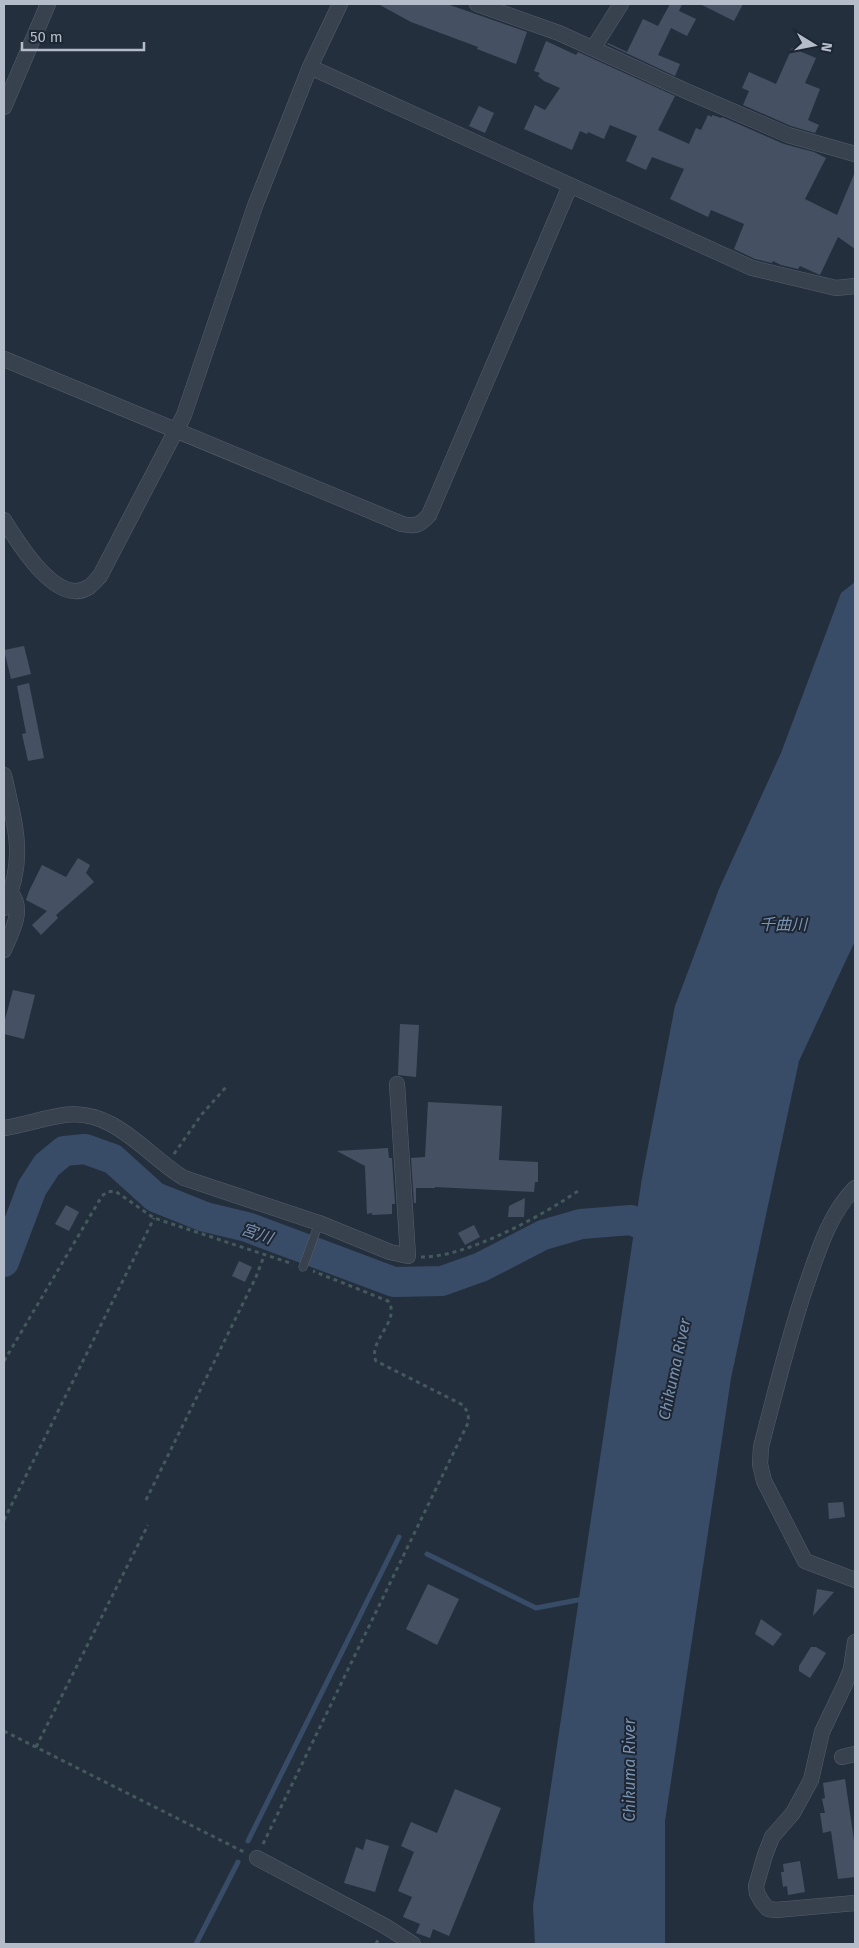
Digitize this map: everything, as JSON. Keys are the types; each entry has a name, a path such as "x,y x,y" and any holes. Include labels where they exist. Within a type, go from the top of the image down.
{"street":[{"path":"4,107 48,4"},
{"path":"4,520 24,551 58,586 78,591 88,588 100,576 177,432 192,396 241,245 310,67 340,4"},
{"path":"477,4 559,32 686,91 788,135 855,154"},
{"path":"594,47 621,4"},
{"path":"310,67 752,268 836,288 855,286"},
{"path":"4,359 177,432 402,524 414,527 421,524 429,516 570,186"},
{"path":"4,775 17,838 17,866 11,894 4,908"},
{"path":"4,950 17,914 17,906 11,894"},
{"path":"4,1128 64,1115 100,1118 115,1126 165,1167 184,1178 319,1224 390,1252 408,1256 397,1084"},
{"path":"855,1188 846,1197 828,1227 814,1262 793,1326 761,1448 760,1464 764,1481 805,1561 855,1580"},
{"path":"855,1642 848,1676 822,1732 812,1780 793,1813 772,1838 764,1855 756,1886 762,1902 768,1909 776,1910 855,1903"},
{"path":"257,1858 385,1926 413,1944"}],"lane":[{"path":"304,1264 319,1224"}],"path":[{"path":"165,1167 202,1114 226,1087"},
{"path":"408,1256 434,1258 477,1244 550,1210 578,1191"},
{"path":"4,1361 102,1196 107,1192 118,1193 154,1218 264,1256 304,1264 388,1301 391,1315 374,1352 376,1360 461,1404 468,1412 469,1417 468,1423 257,1858 4,1731"},
{"path":"4,1520 154,1218"},
{"path":"146,1500 256,1277 264,1256"},
{"path":"36,1746 148,1525"}],"water":[{"name":"千曲川","path":"855,582 855,941 799,1061 731,1378 665,1821 665,1944 535,1944 533,1906 642,1178 675,1006 719,889 781,753 841,593"}],"building":[{"path":"378,4 447,4 527,32 516,64 477,49 478,47 411,22"},
{"path":"670,4 682,4 679,11 696,19 687,36 671,28 658,55 680,64 675,76 607,44 627,52 643,19 658,26"},
{"path":"700,4 743,4 734,21"},
{"path":"546,41 576,55 578,52 675,96 658,130 689,144 696,128 701,130 708,115 712,117 712,115 722,117 784,144 814,152 826,158 805,199 837,215 855,172 855,249 838,237 820,275 800,266 798,269 773,261 772,263 755,259 734,249 744,224 711,210 708,217 670,199 684,169 652,157 646,170 626,161 637,136 610,125 604,139 588,132 587,134 580,131 572,150 524,129 535,105 545,110 560,88 544,81 538,76 540,73 534,71"},
{"path":"792,48 816,58 805,83 820,89 808,120 819,125 815,133 791,126 743,105 749,91 742,88 749,72 776,84"},
{"path":"479,106 494,113 485,133 469,126"},
{"path":"24,646 31,674 11,679 4,650"},
{"path":"29,683 44,758 28,761 22,734 26,733 17,686"},
{"path":"78,858 90,865 86,873 94,882 56,915 58,918 41,935 32,925 47,911 26,900 29,891 42,865 66,877"},
{"path":"13,990 35,995 24,1039 4,1034 4,1023"},
{"path":"400,1024 419,1025 416,1077 398,1075"},
{"path":"428,1102 502,1106 499,1160 538,1162 538,1182 535,1182 534,1192 435,1187 416,1188 416,1203 414,1203 411,1158 425,1157"},
{"path":"388,1148 389,1158 392,1158 395,1204 392,1204 392,1214 367,1214 365,1166 337,1151"},
{"path":"525,1198 524,1217 508,1217 509,1206"},
{"path":"66,1205 79,1212 69,1231 55,1224"},
{"path":"474,1225 480,1237 465,1245 458,1233"},
{"path":"239,1261 252,1267 245,1282 232,1276"},
{"path":"843,1502 845,1517 829,1519 828,1503"},
{"path":"428,1584 459,1599 437,1645 406,1629"},
{"path":"817,1589 834,1592 813,1616"},
{"path":"761,1619 782,1634 773,1646 755,1634"},
{"path":"811,1647 816,1647 826,1653 810,1678 799,1671 799,1666"},
{"path":"845,1779 855,1847 855,1877 838,1879 831,1831 823,1833 820,1813 825,1813 822,1799 825,1798 823,1783"},
{"path":"455,1789 501,1808 449,1936 433,1929 430,1938 416,1933 420,1924 403,1917 412,1897 398,1891 414,1852 401,1846 411,1822 437,1833"},
{"path":"366,1839 389,1846 375,1892 344,1883 356,1847 363,1850"},
{"path":"800,1861 805,1892 788,1895 787,1886 783,1887 781,1872 784,1872 783,1864"}],"waterway":[{"name":"宮川","path":"4,1262 32,1188 47,1165 64,1151 85,1149 113,1159 155,1197 205,1217 247,1227 394,1282 442,1281 481,1267 543,1235 581,1224 631,1220 673,1237"},
{"path":"248,1841 399,1537"},
{"path":"427,1554 536,1608 583,1599"},
{"path":"196,1944 238,1862"}],"water label":[{"name":"Chikuma River","path":"674,1369"},
{"name":"Chikuma River","path":"629,1770"}]}
